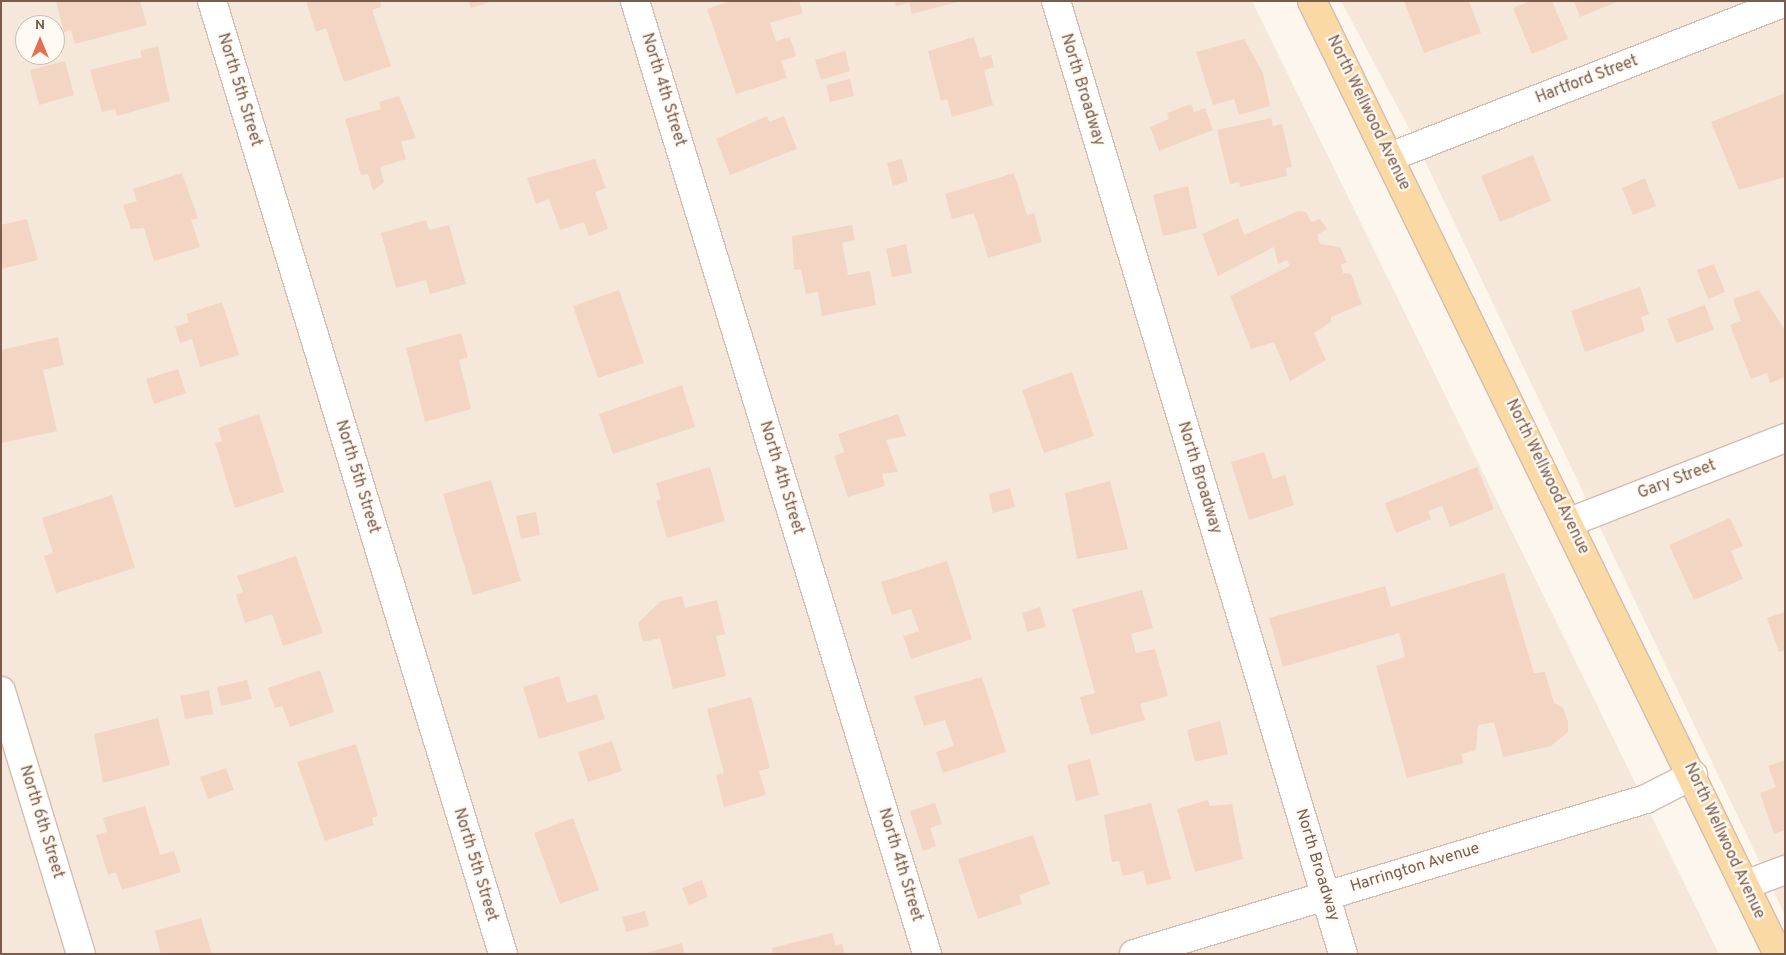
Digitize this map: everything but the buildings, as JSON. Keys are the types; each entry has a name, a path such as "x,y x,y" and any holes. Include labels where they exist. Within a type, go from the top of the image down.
{"main road":[{"name":"North Wellwood Avenue","path":"1312,1 1570,522 1778,954"}],"street":[{"name":"North 5th Street","path":"212,1 503,954"},
{"name":"North 4th Street","path":"635,1 927,954"},
{"name":"North Broadway","path":"1056,1 1343,954"},
{"name":"Hartford Street","path":"1390,157 1785,2"},
{"name":"Gary Street","path":"1570,522 1785,438"},
{"name":"North 6th Street","path":"1,691 82,954"},
{"name":"Harrington Avenue","path":"1134,954 1646,799 1693,775"},
{"path":"1745,885 1785,870"}],"shaded area":[{"path":"1,1 1252,1 1719,954 1,954"},
{"path":"1341,1 1785,1 1785,915 1411,132"}]}
